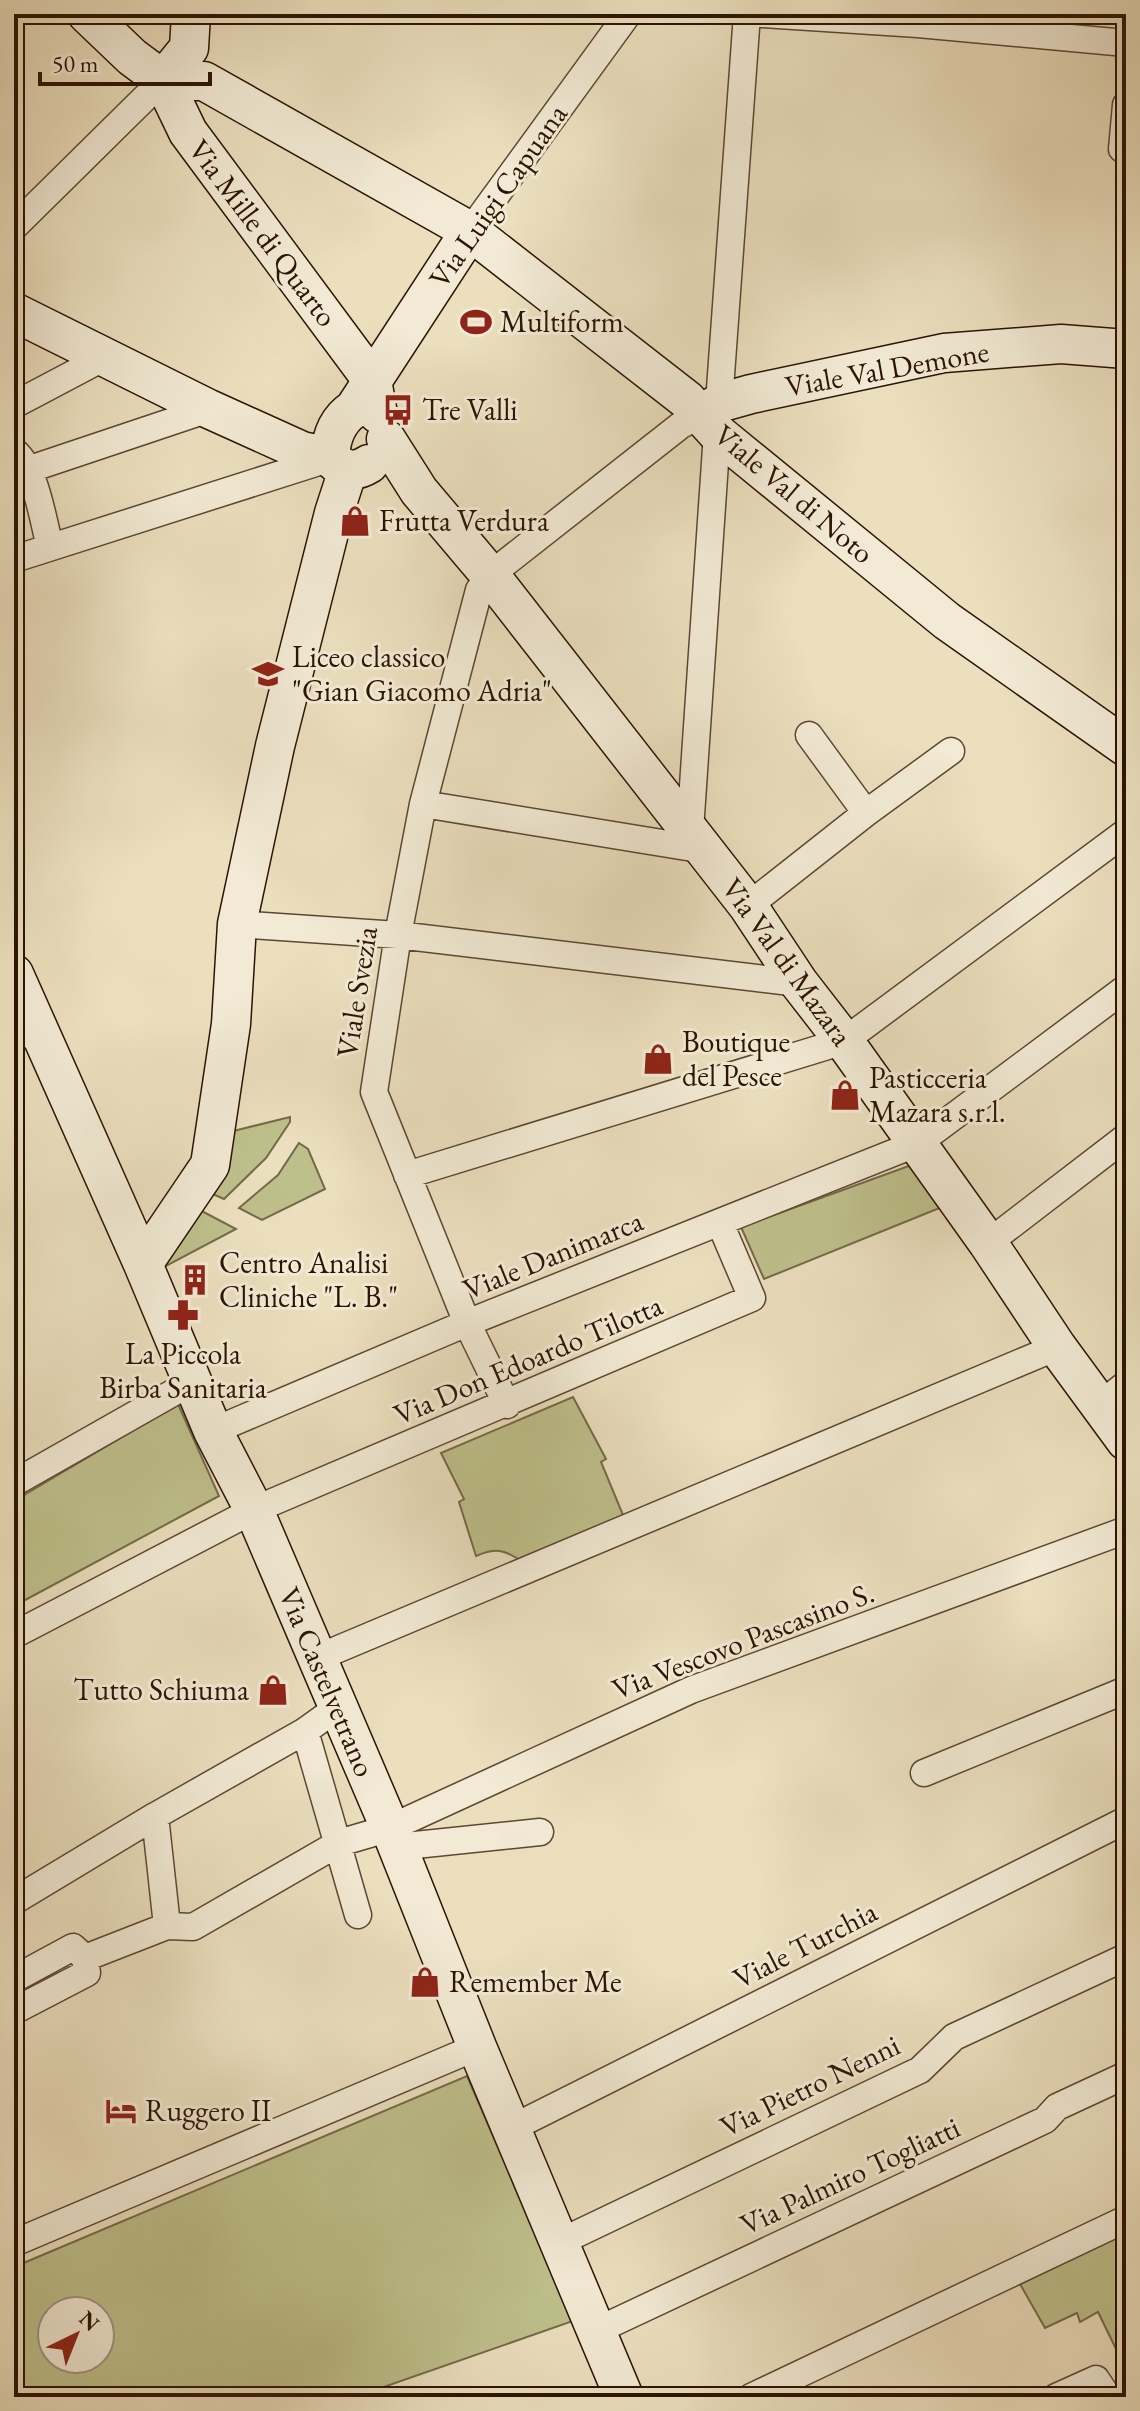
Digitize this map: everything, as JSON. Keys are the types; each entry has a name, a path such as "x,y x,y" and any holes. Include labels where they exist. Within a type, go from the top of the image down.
{"street":[{"path":"87,14 132,57 163,80"},
{"path":"14,227 163,80 189,48 191,14"},
{"name":"Via Luigi Capuana","path":"333,464 370,463 373,410 470,231 628,14"},
{"path":"423,804 697,840 712,417 747,14"},
{"path":"762,14 919,19 1126,43"},
{"name":"Viale Val di Noto","path":"163,80 204,81 470,231 712,417 947,621 1126,747"},
{"name":"Via Mille di Quarto","path":"163,80 188,132 373,410 423,495"},
{"path":"1122,149 1126,105"},
{"path":"14,312 209,409 333,464 423,495"},
{"name":"Viale Val Demone","path":"712,417 944,353 1061,344 1126,349"},
{"path":"14,405 103,358"},
{"path":"50,547 33,482 20,460 209,409"},
{"path":"490,575 681,425 712,417"},
{"path":"14,559 333,464"},
{"path":"143,1264 210,1165 231,1024 237,924 333,464"},
{"name":"Via Val di Mazara","path":"423,495 490,575 748,906 799,983 918,1143 1057,1347 1113,1394 1126,1441"},
{"name":"Viale Svezia","path":"490,575 479,590 423,804 398,935 374,1092 467,1323 507,1405"},
{"path":"809,735 866,813"},
{"path":"748,906 951,751"},
{"path":"407,1175 844,1041 1126,832"},
{"path":"237,924 398,935 799,983"},
{"name":"Via Castelvetrano","path":"14,974 26,1033 143,1264 213,1431 254,1510 624,2397"},
{"name":"Viale Danimarca","path":"213,1431 467,1323 918,1143 1126,988"},
{"path":"988,1243 1126,1137"},
{"name":"Via Don Edoardo Tilotta","path":"14,1635 254,1510 507,1405 752,1298 720,1223"},
{"path":"317,1658 1057,1347"},
{"path":"14,1483 192,1382"},
{"name":"Via Vescovo Pascasino S.","path":"393,1837 691,1690 1126,1530"},
{"path":"924,1773 1126,1690"},
{"path":"14,1901 305,1731 337,1708"},
{"path":"305,1731 358,1915"},
{"path":"155,1816 167,1926"},
{"name":"Viale Turchia","path":"512,2128 1126,1820"},
{"path":"85,1958 167,1926 193,1927 339,1843 393,1837 540,1832"},
{"path":"14,1979 73,1947 85,1958 87,1973 14,2011"},
{"name":"Via Pietro Nenni","path":"560,2242 920,2070 954,2037 1126,1957"},
{"path":"14,2243 477,2047"},
{"name":"Via Palmiro Togliatti","path":"598,2330 1045,2120 1057,2107 1126,2075"},
{"path":"751,2397 1126,2219"},
{"path":"1066,2392 1096,2379 1108,2397"}],"green space":[{"path":"290,1117 290,1122 266,1158 224,1199 208,1192 229,1132"},
{"path":"299,1143 308,1149 325,1189 262,1220 239,1208 278,1175"},
{"path":"917,1163 947,1205 764,1279 741,1227"},
{"path":"196,1208 236,1229 166,1266 162,1258"},
{"path":"573,1397 606,1459 601,1462 623,1515 622,1523 521,1561 499,1551 476,1556 459,1502 464,1499 441,1453"},
{"path":"178,1404 219,1496 14,1606 14,1501"},
{"path":"467,2076 573,2321 355,2397 14,2397 14,2267"},
{"path":"1126,2232 1126,2345 1116,2349 1098,2312 1080,2322 1077,2313 1045,2328 1020,2284"}],"place":[{"name":"Multiform","path":"476,322"},
{"name":"Tre Valli","path":"398,410"},
{"name":"Frutta Verdura","path":"355,521"},
{"name":"Liceo classico \"Gian Giacomo Adria\"","path":"268,674"},
{"name":"Boutique del Pesce","path":"658,1059"},
{"name":"Pasticceria Mazara s.r.l.","path":"845,1095"},
{"name":"Centro Analisi Cliniche \"L. B.\"","path":"195,1280"},
{"name":"La Piccola Birba Sanitaria","path":"183,1315"},
{"name":"Tutto Schiuma","path":"273,1690"},
{"name":"Remember Me","path":"425,1982"},
{"name":"Ruggero II","path":"121,2111"}]}
